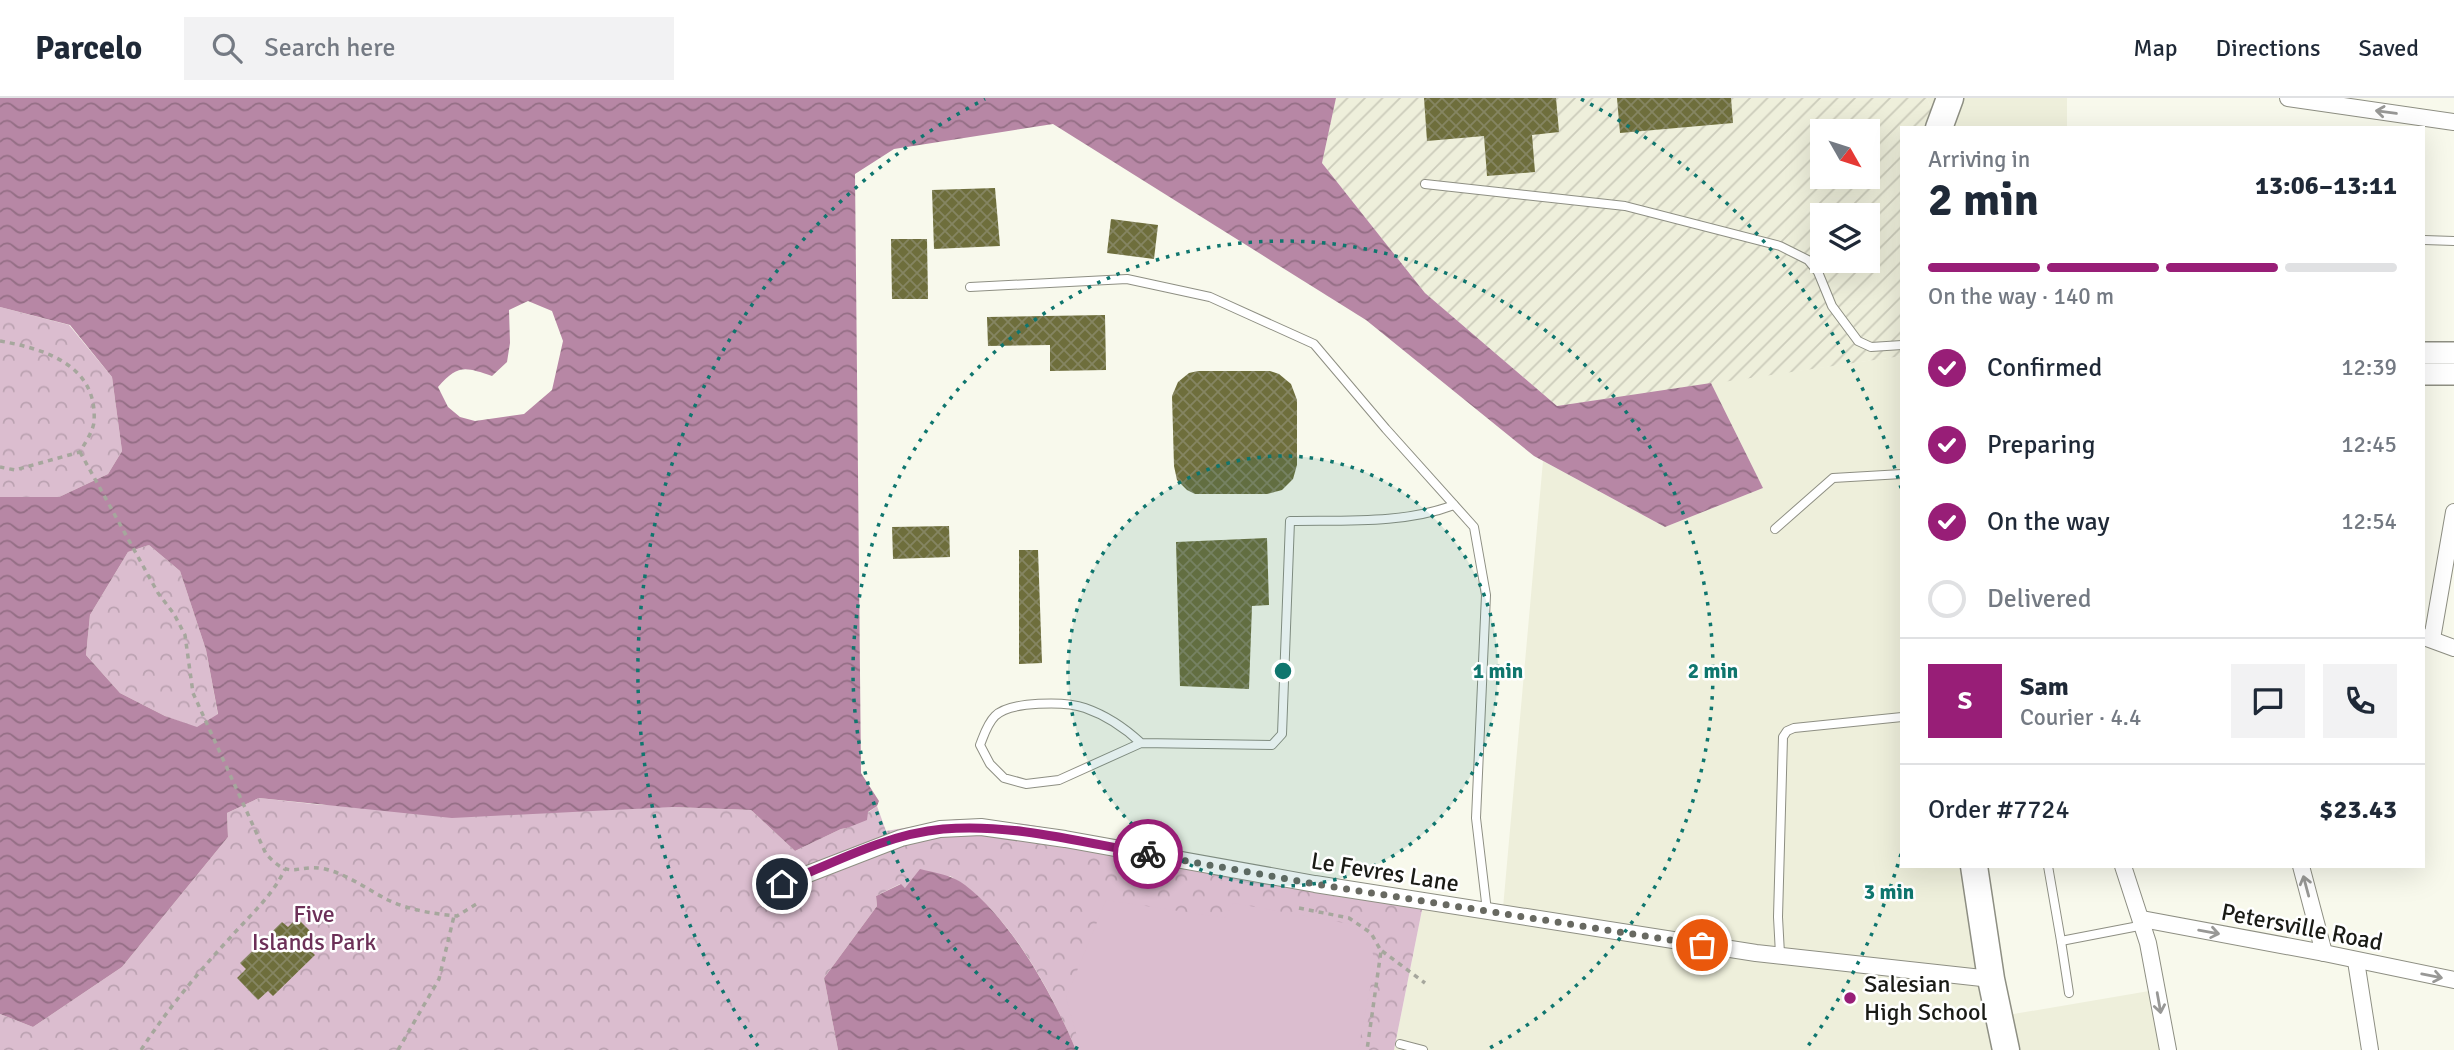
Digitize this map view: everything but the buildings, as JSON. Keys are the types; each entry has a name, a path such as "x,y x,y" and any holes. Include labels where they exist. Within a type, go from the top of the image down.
{"main road":[{"path":"1931,98 1937,126"},
{"path":"1938,126 1950,98"},
{"path":"1974,868 1991,979 2006,1050"}],"street":[{"path":"2288,98 2454,122"},
{"path":"2425,353 2454,353"},
{"path":"2425,374 2454,374"},
{"path":"2454,512 2428,638 2454,648"},
{"name":"Le Fevres Lane","path":"782,884 901,838 940,829 981,827 1065,839 1315,884 1756,953 1991,979"},
{"path":"2124,868 2143,922 2168,1050"},
{"path":"2302,868 2324,953"},
{"name":"Petersville Road","path":"2143,922 2324,953 2454,980"},
{"path":"2356,961 2370,1050"}],"lane":[{"path":"1425,184 1625,206 1780,246 1808,260 1818,272 1832,306 1858,341 1871,347 1900,345"},
{"path":"2425,240 2454,241"},
{"path":"970,288 1127,279 1210,297 1314,344 1474,527 1486,596 1476,818 1487,911"},
{"path":"1775,529 1833,478 1900,474"},
{"path":"1141,743 1128,731 1086,708 1065,704 1015,706 996,714 980,745 990,764 1004,778 1026,784 1059,780 1141,743 1272,746 1282,734 1290,521 1363,520 1432,514 1454,505"},
{"path":"1780,954 1777,917 1783,737 1794,727 1900,717"},
{"path":"2048,868 2069,993"},
{"path":"2061,941 2143,922"},
{"path":"1400,1044 1423,1050"}],"path":[{"path":"0,341 46,352 67,362 80,374 90,395 94,424 80,452 15,470 0,467"},
{"path":"80,452 141,562 186,635 193,693 266,854 278,867 292,872 311,867 328,870 391,901 416,909 454,916 478,903"},
{"path":"142,1050 184,988 263,903 279,883 285,869"},
{"path":"1299,908 1349,918 1371,933 1381,951 1425,983"},
{"path":"398,1050 439,979 454,916"},
{"path":"1367,1050 1381,951"}],"shaded area":[{"path":"1336,98 1927,98 1938,126 1900,126 1900,356 1557,406 1425,293 1322,163"},
{"path":"1927,98 2067,98 2067,126 1938,126"},
{"path":"1900,356 1900,868 1972,868 1996,1017 2155,990 2162,1050 1394,1050 1425,895 1503,908 1543,461 1665,527 1763,488 1711,383"}],"green space":[{"path":"0,307 69,325 112,377 122,451 108,474 59,497 0,497"},
{"path":"149,545 180,571 206,650 218,715 197,728 165,716 120,693 86,655 90,615 128,552"},
{"name":"Five Islands Park","path":"259,798 322,805 751,810 795,851 847,828 877,806 886,831 958,819 1025,824 1425,895 1394,1050 1076,1050 1054,1002 1025,953 990,908 971,890 950,876 905,888 900,884 876,896 877,906 824,978 838,1050 0,1050 0,1014 33,1027 122,967 228,837 227,813"},
{"path":"1106,900 1225,918 1233,903 1350,924 1370,942 1375,963 1358,1050 1081,1050 1066,998"}],"water":[{"path":"0,98 1336,98 1322,163 1425,293 1557,406 1711,383 1763,488 1665,527 1534,456 1366,320 1053,124 894,149 855,174 861,773 879,801 877,806 868,812 867,820 795,851 751,810 672,807 452,818 259,798 227,813 228,837 122,967 33,1027 0,1014 0,497 59,497 108,474 122,451 112,377 70,325 0,307","holes":["528,301 552,311 563,341 552,390 524,414 475,421 460,417 448,407 438,387 457,371 468,369 492,376 507,362 510,343 509,310","149,545 180,571 206,650 218,714 197,727 165,716 120,693 86,655 90,615 128,552"]},
{"path":"920,869 960,882 983,900 1030,961 1056,1006 1076,1050 838,1050 824,978 877,906 876,896 901,884 905,888"}],"way so far":[{"path":"1148,854 1315,884 1702,945"}],"place":[{"name":"Salesian High School","path":"1850,998"}],"route":[{"path":"782,884 862,851 940,829 981,827 1148,854"}]}
